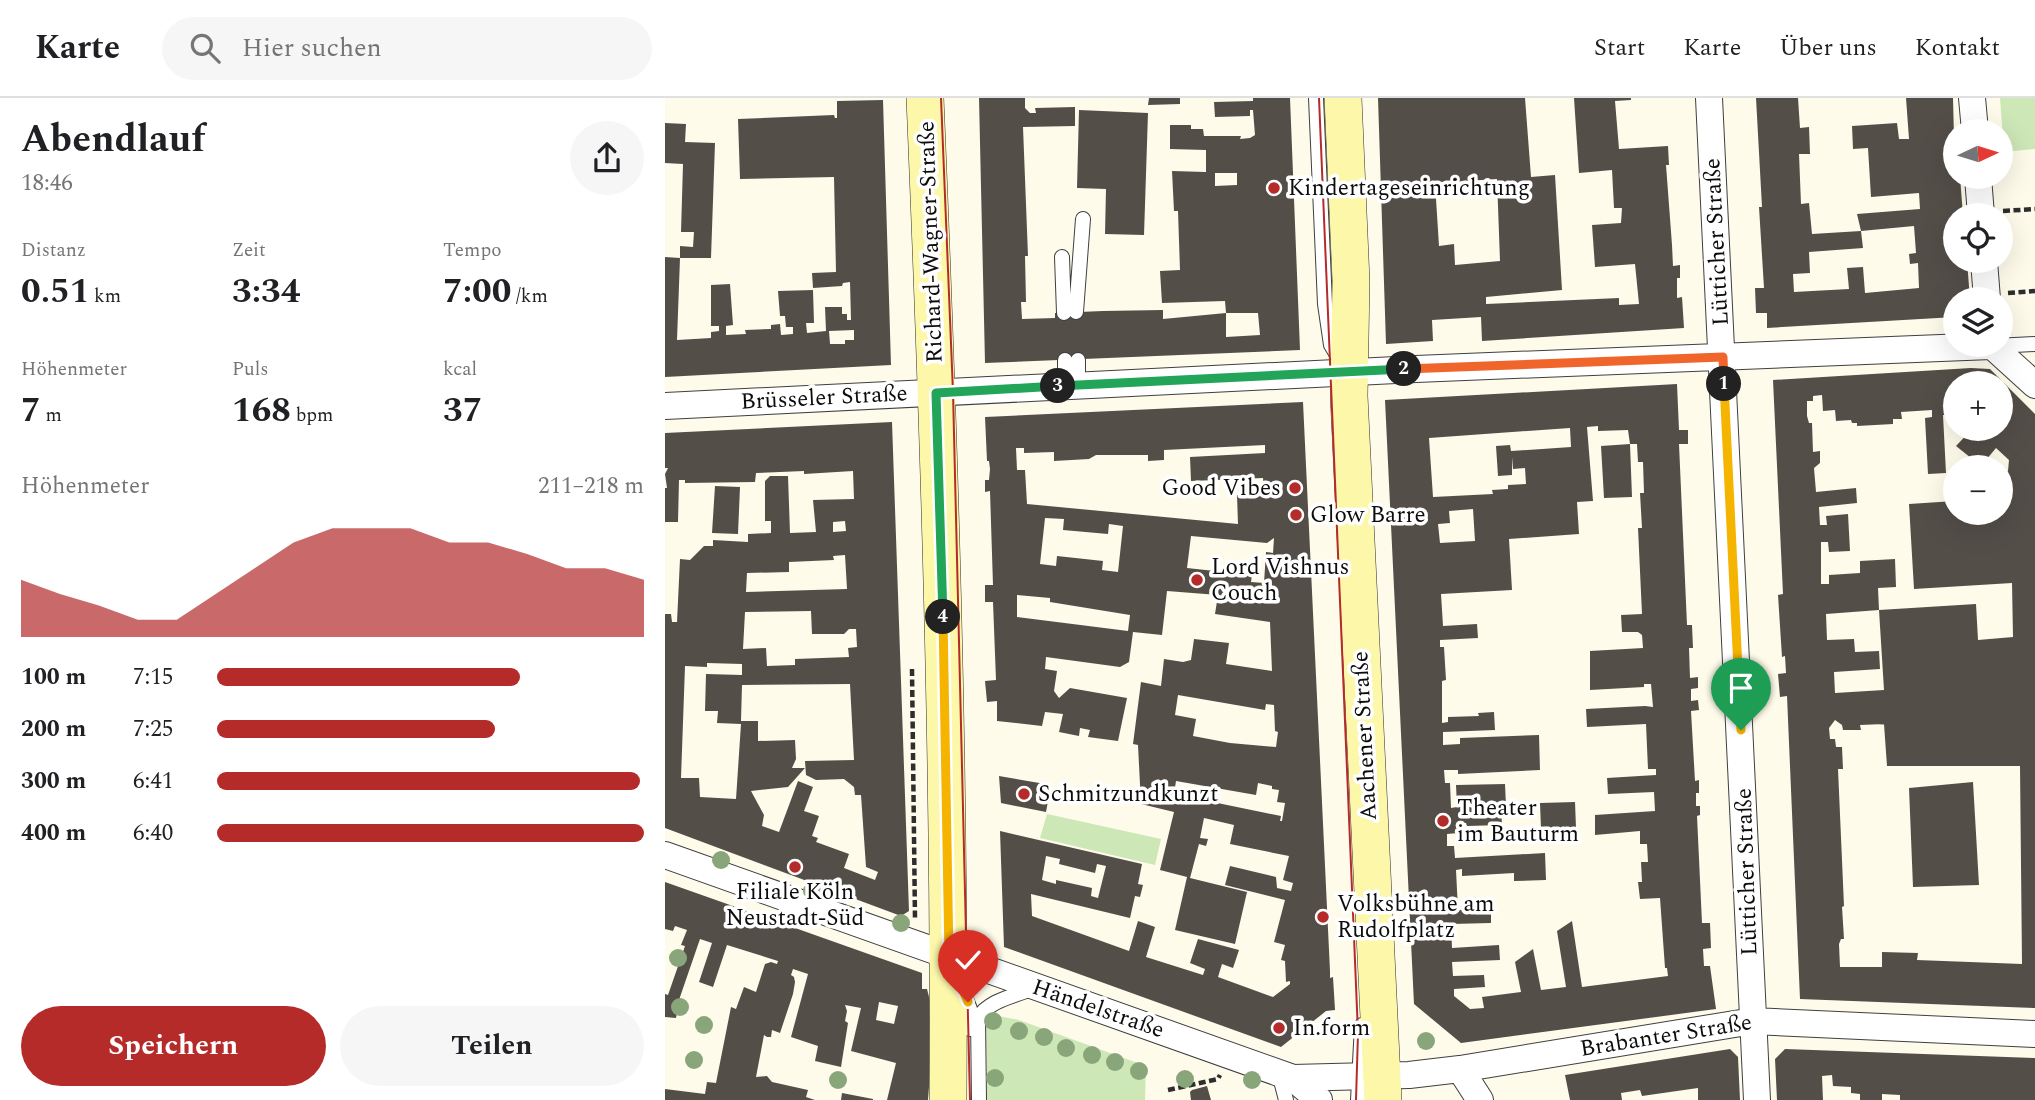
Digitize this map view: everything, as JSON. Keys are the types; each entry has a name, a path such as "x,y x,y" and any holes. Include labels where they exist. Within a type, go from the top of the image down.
{"main road":[{"name":"Richard-Wagner-Straße","path":"925,98 940,506 949,957 948,1100"},
{"name":"Aachener Straße","path":"1343,98 1351,281 1348,373 1376,970 1371,1088"}],"street":[{"name":"Lütticher Straße","path":"1709,98 1757,1100"},
{"path":"1972,98 1974,119"},
{"name":"Brüsseler Straße","path":"665,406 936,393 1071,372 1348,373 1943,348"},
{"path":"2004,357 2035,384"},
{"name":"Händelstraße","path":"665,855 1232,1057 1319,1100"},
{"name":"Brabanter Straße","path":"1371,1088 1460,1069 1753,1021 2035,1034"},
{"path":"1460,1069 1480,1100"},
{"name":"Händelstraße","path":"1286,1084 1371,1088"}],"lane":[{"name":"Aachener Straße","path":"1316,98 1325,304 1331,345 1348,373"},
{"path":"1062,257 1070,313 1083,219"},
{"path":"2013,345 2035,344"},
{"path":"949,957 970,1009 972,1100"},
{"path":"979,1100 978,1018 983,1009 993,1003 1035,987"}],"path":[{"path":"2013,211 2035,209"},
{"path":"1168,1090 1218,1079 1232,1057"}],"green space":[{"path":"2000,98 2035,98 2035,149 2013,151 2013,119 2002,119"},
{"path":"1047,814 1161,839 1155,865 1040,838"},
{"path":"993,1015 1019,1020 1146,1066 1145,1100 987,1100 986,1022 988,1017"}],"building":[{"path":"979,98 1025,98 1025,108 1030,113 1036,113 1035,108 1075,107 1075,126 1023,127 1028,256 1025,256 1026,302 1021,302 1022,319 1055,318 1055,313 1163,310 1163,319 1226,313 1225,301 1162,303 1160,271 1180,270 1178,211 1174,211 1172,171 1206,172 1206,150 1170,149 1170,125 1191,125 1191,129 1203,129 1204,136 1250,138 1255,135 1253,110 1250,110 1250,116 1215,117 1214,102 1290,98 1300,350 985,363","holes":["1215,173 1237,173 1237,185 1215,186","1226,313 1258,313 1260,335 1226,337"]},
{"path":"1149,98 1180,98 1180,104 1148,105"},
{"path":"1378,98 1525,98 1531,177 1555,175 1562,290 1486,297 1486,304 1619,298 1619,305 1639,304 1635,264 1595,267 1592,225 1621,223 1622,208 1614,208 1612,170 1579,173 1574,98 1631,98 1615,101 1619,149 1668,146 1669,165 1666,165 1673,266 1680,265 1677,298 1682,297 1684,328 1482,341 1481,317 1432,320 1433,341 1386,344","holes":["1497,179 1500,261 1455,265 1454,244 1439,246 1435,183"]},
{"path":"1756,98 1798,98 1800,128 1809,127 1810,154 1799,154 1801,204 1809,203 1812,234 1861,231 1857,214 1920,209 1919,193 1871,197 1868,148 1853,149 1852,126 1897,123 1899,139 1909,139 1906,98 1953,98 1954,119 1943,119 1943,189 1961,189 1962,203 1943,203 1943,273 1968,273 1969,287 1943,287 1943,318 1767,328 1767,313 1756,313 1755,288 1764,288 1759,207 1762,207","holes":["1914,226 1916,253 1909,254 1910,264 1918,263 1919,288 1865,293 1863,267 1847,268 1849,289 1794,292 1793,274 1810,273 1809,252 1863,248 1861,231"]},
{"path":"883,100 891,365 665,377 665,257 680,258 677,340 711,338 711,332 719,331 719,326 711,326 711,285 730,284 733,325 726,326 726,335 746,334 745,330 771,329 771,325 780,324 781,335 793,334 793,327 786,327 785,316 780,316 778,291 813,290 814,323 806,323 807,333 826,331 825,307 842,307 842,314 847,314 847,320 851,320 850,282 843,283 842,286 813,288 812,273 836,272 834,177 740,179 738,119 834,115 837,118 837,101","holes":["854,330 854,340 845,340 845,344 830,344 829,331"]},
{"path":"1079,110 1148,113 1144,235 1105,234 1106,189 1077,188"},
{"path":"665,123 686,124 685,142 715,143 711,258 680,258 680,246 693,247 694,232 681,232 683,164 665,163"},
{"path":"1971,368 1992,371 1943,371 1943,473 1928,474 1925,418 1932,417 1932,410 1901,412 1902,419 1893,419 1893,424 1857,426 1857,423 1852,423 1851,420 1836,421 1835,410 1823,411 1822,395 1813,396 1813,401 1807,401 1807,416 1809,423 1812,423 1813,452 1820,451 1820,463 1814,468 1816,492 1856,488 1857,503 1819,507 1820,525 1827,525 1826,516 1848,514 1850,551 1829,552 1828,542 1821,542 1821,584 1829,584 1829,575 1860,573 1860,561 1895,559 1896,587 1878,588 1879,610 1976,604 1978,640 2013,637 2012,583 1914,589 1909,504 1943,502 1943,525 2013,525 2013,455 2004,455 1996,448 1990,455 1967,455 1956,446 1961,441 2013,441 2013,392 2035,414 2035,1008 1800,999 1787,696 1780,697 1778,674 1786,673 1785,656 1782,657 1778,595 1783,594 1773,380","holes":["1879,610 1884,690 1835,693 1834,672 1880,669 1879,651 1855,652 1854,639 1827,640 1826,614","1835,720 1842,725 1843,730 1861,730 1860,725 1884,724 1887,766 2020,766 2022,964 1917,960 1918,953 1882,952 1882,967 1840,967 1839,944 1841,939 1844,939 1844,906 1838,769 1843,769 1842,747 1836,747 1835,739 1830,739 1829,728"]},
{"path":"1677,384 1679,430 1688,430 1688,444 1679,444 1687,625 1692,625 1693,648 1689,648 1690,678 1698,677 1698,688 1691,689 1691,701 1698,700 1699,710 1691,711 1695,781 1699,780 1696,806 1700,806 1700,815 1697,816 1702,923 1710,923 1711,948 1703,949 1704,966 1710,966 1716,1009 1461,1043 1414,1004 1385,400","holes":["1598,426 1598,431 1628,430 1630,444 1637,444 1638,462 1643,462 1644,493 1640,493 1642,528 1638,528 1642,614 1621,615 1622,632 1638,632 1642,635 1643,648 1590,651 1590,690 1644,687 1644,684 1651,684 1653,707 1586,709 1587,727 1646,724 1648,769 1656,769 1656,775 1607,778 1608,794 1654,792 1655,811 1595,815 1595,835 1640,831 1640,844 1647,844 1648,862 1641,862 1642,882 1638,882 1640,899 1660,898 1665,968 1668,976 1582,987 1572,921 1557,931 1566,987 1541,990 1533,949 1515,962 1521,992 1482,997 1484,1008 1470,1009 1454,996 1454,989 1485,987 1484,975 1453,976 1452,962 1500,960 1499,945 1452,948 1451,924 1491,923 1491,908 1458,910 1456,870 1462,869 1462,876 1514,873 1514,881 1546,880 1545,853 1455,858 1454,846 1447,846 1447,834 1458,833 1458,823 1466,823 1467,826 1502,825 1501,806 1506,806 1505,784 1456,785 1457,807 1451,808 1450,783 1445,783 1444,770 1458,770 1458,774 1540,770 1539,735 1460,738 1460,744 1443,745 1443,732 1495,730 1494,712 1478,713 1479,716 1448,717 1448,722 1442,723 1442,681 1446,680 1444,647 1440,647 1440,640 1478,638 1477,624 1443,626 1441,594 1512,590 1509,539 1579,534 1577,502 1593,501 1587,427","1570,428 1571,447 1511,451 1510,445 1496,446 1498,476 1512,475 1512,457 1513,469 1525,468 1526,484 1508,485 1508,489 1492,490 1493,494 1433,497 1429,438","1473,509 1475,541 1440,543 1438,524 1450,523 1449,511"]},
{"path":"1303,402 1330,978 1333,977 1335,1010 1326,1011 1281,1047 1004,947 1000,831 1142,864 1138,884 1143,885 1140,897 1135,896 1130,918 1031,894 1032,916 1129,951 1138,921 1155,927 1146,957 1203,975 1205,969 1190,963 1198,939 1239,950 1233,968 1222,964 1218,977 1273,997 1290,984 1290,981 1286,982 1285,961 1281,960 1285,945 1274,942 1285,900 1225,885 1230,866 1276,877 1277,888 1291,891 1293,883 1283,880 1289,856 1230,844 1234,825 1204,818 1200,838 1208,839 1206,846 1199,844 1190,878 1247,892 1235,944 1175,930 1187,877 1160,870 1174,812 1141,804 1138,745 1133,744 1141,682 1161,686 1164,659 1183,662 1191,660 1194,639 1229,643 1226,664 1272,671 1270,622 1215,614 1218,595 1167,591 1162,635 1133,632 1129,662 1120,667 1046,657 1045,669 1057,671 1054,691 1059,698 1070,688 1127,698 1118,741 1088,737 1090,730 1080,728 1079,736 1059,732 1063,714 1045,712 1042,726 997,721 997,701 987,702 985,681 996,680 993,602 985,602 985,585 993,585 990,491 985,492 985,480 989,480 990,469 987,461 985,417","holes":["1265,445 1265,453 1190,457 1191,481 1263,478 1264,493 1237,495 1238,524 1027,504 1025,470 1017,470 1016,448 1024,448 1024,453 1054,452 1054,461 1089,459 1096,455 1148,455 1148,461 1164,460 1164,450","1045,518 1064,519 1063,530 1108,534 1109,524 1123,526 1118,572 1102,570 1103,561 1057,556 1056,566 1040,564","1191,536 1267,543 1274,538 1273,553 1266,552 1264,583 1251,582 1252,575 1187,568","1017,595 1050,598 1050,602 1130,615 1128,631 1017,617","1178,695 1265,710 1266,704 1274,705 1275,731 1278,732 1276,747 1193,736 1196,719 1175,715","1176,781 1256,795 1258,783 1272,786 1272,789 1279,790 1277,802 1285,803 1282,821 1281,816 1174,794","1046,856 1060,859 1059,864 1095,873 1097,864 1106,866 1098,898 1091,896 1092,888 1056,880 1056,884 1042,880"]},
{"path":"892,422 909,911 901,916 665,828 665,614 671,614 672,622 677,622 680,559 690,560 704,546 713,546 713,540 748,542 748,534 771,533 771,521 765,521 765,481 770,476 788,476 790,533 816,532 813,500 854,499 853,471 756,473 755,482 685,483 685,480 679,480 678,522 665,522 665,474 668,468 665,468 665,433","holes":["845,521 846,531 833,532 833,522","845,555 847,589 746,592 747,573 789,572 789,562 834,560 833,556","811,611 812,634 844,634 849,629 856,629 857,647 848,648 849,657 795,659 795,665 767,666 766,648 743,649 745,612","707,663 742,664 742,675 706,674 705,711 718,711 717,723 741,724 736,799 700,797 699,778 681,778 685,666 707,667","850,684 854,760 805,761 806,775 816,780 844,779 854,787 855,795 861,795 866,867 878,872 875,880 844,868 849,854 816,842 818,838 812,836 819,816 804,811 813,787 798,781 779,832 762,826 764,815 751,791 788,787 805,768 792,768 796,759 795,740 758,741 758,721 741,721 742,685"]},
{"path":"1630,444 1632,497 1604,498 1601,446"},
{"path":"715,486 740,487 738,534 712,533"},
{"path":"999,776 1051,785 1046,812 1001,803"},
{"path":"1973,782 1979,885 1913,887 1909,788"},
{"path":"1575,802 1576,828 1541,829 1540,803"},
{"path":"665,882 922,973 922,989 927,989 931,1005 933,1034 928,1100 887,1100 896,1063 851,1051 861,1008 845,1005 845,1021 848,1023 841,1067 815,1061 818,1046 791,1037 808,974 793,969 793,994 780,1033 772,1030 771,1037 764,1035 756,1077 767,1076 772,1082 808,1090 806,1097 815,1100 665,1100 665,1089 705,1094 707,1082 716,1083 731,1007 736,1009 744,987 756,992 765,964 777,964 778,961 727,945 713,987 699,982 712,943 700,939 680,997 676,1018 665,1017 665,994 668,995 685,946 681,945 687,930 675,926 673,931 665,929","holes":["879,1002 898,1006 894,1024 876,1020"]},
{"path":"1730,1049 1738,1057 1740,1100 1698,1100 1698,1088 1642,1096 1640,1090 1621,1093 1622,1100 1570,1100 1565,1075"},
{"path":"1785,1049 2035,1058 2035,1100 1900,1100 1900,1095 1882,1094 1882,1100 1860,1100 1860,1094 1851,1093 1851,1087 1833,1086 1832,1075 1822,1076 1823,1100 1777,1100 1775,1059"},
{"path":"1207,1086 1211,1100 1191,1100 1192,1090"},
{"path":"842,1093 873,1099 873,1100 841,1100"}],"tram line":[{"path":"941,98 953,392 970,1100"},
{"path":"1319,98 1358,1033 1356,1100"}],"place":[{"name":"Kindertageseinrichtung","path":"1274,188"},
{"name":"Good Vibes","path":"1295,488"},
{"name":"Glow Barre","path":"1296,515"},
{"name":"Lord Vishnus Couch","path":"1197,580"},
{"name":"Schmitzundkunzt","path":"1024,794"},
{"name":"Theater im Bauturm","path":"1443,821"},
{"name":"Filiale Köln Neustadt-Süd","path":"795,867"},
{"name":"Volksbühne am Rudolfplatz","path":"1323,917"},
{"name":"In.form","path":"1279,1028"}],"route":[{"path":"968,1002 949,957 936,393 1078,384 1723,357 1741,730"}]}
